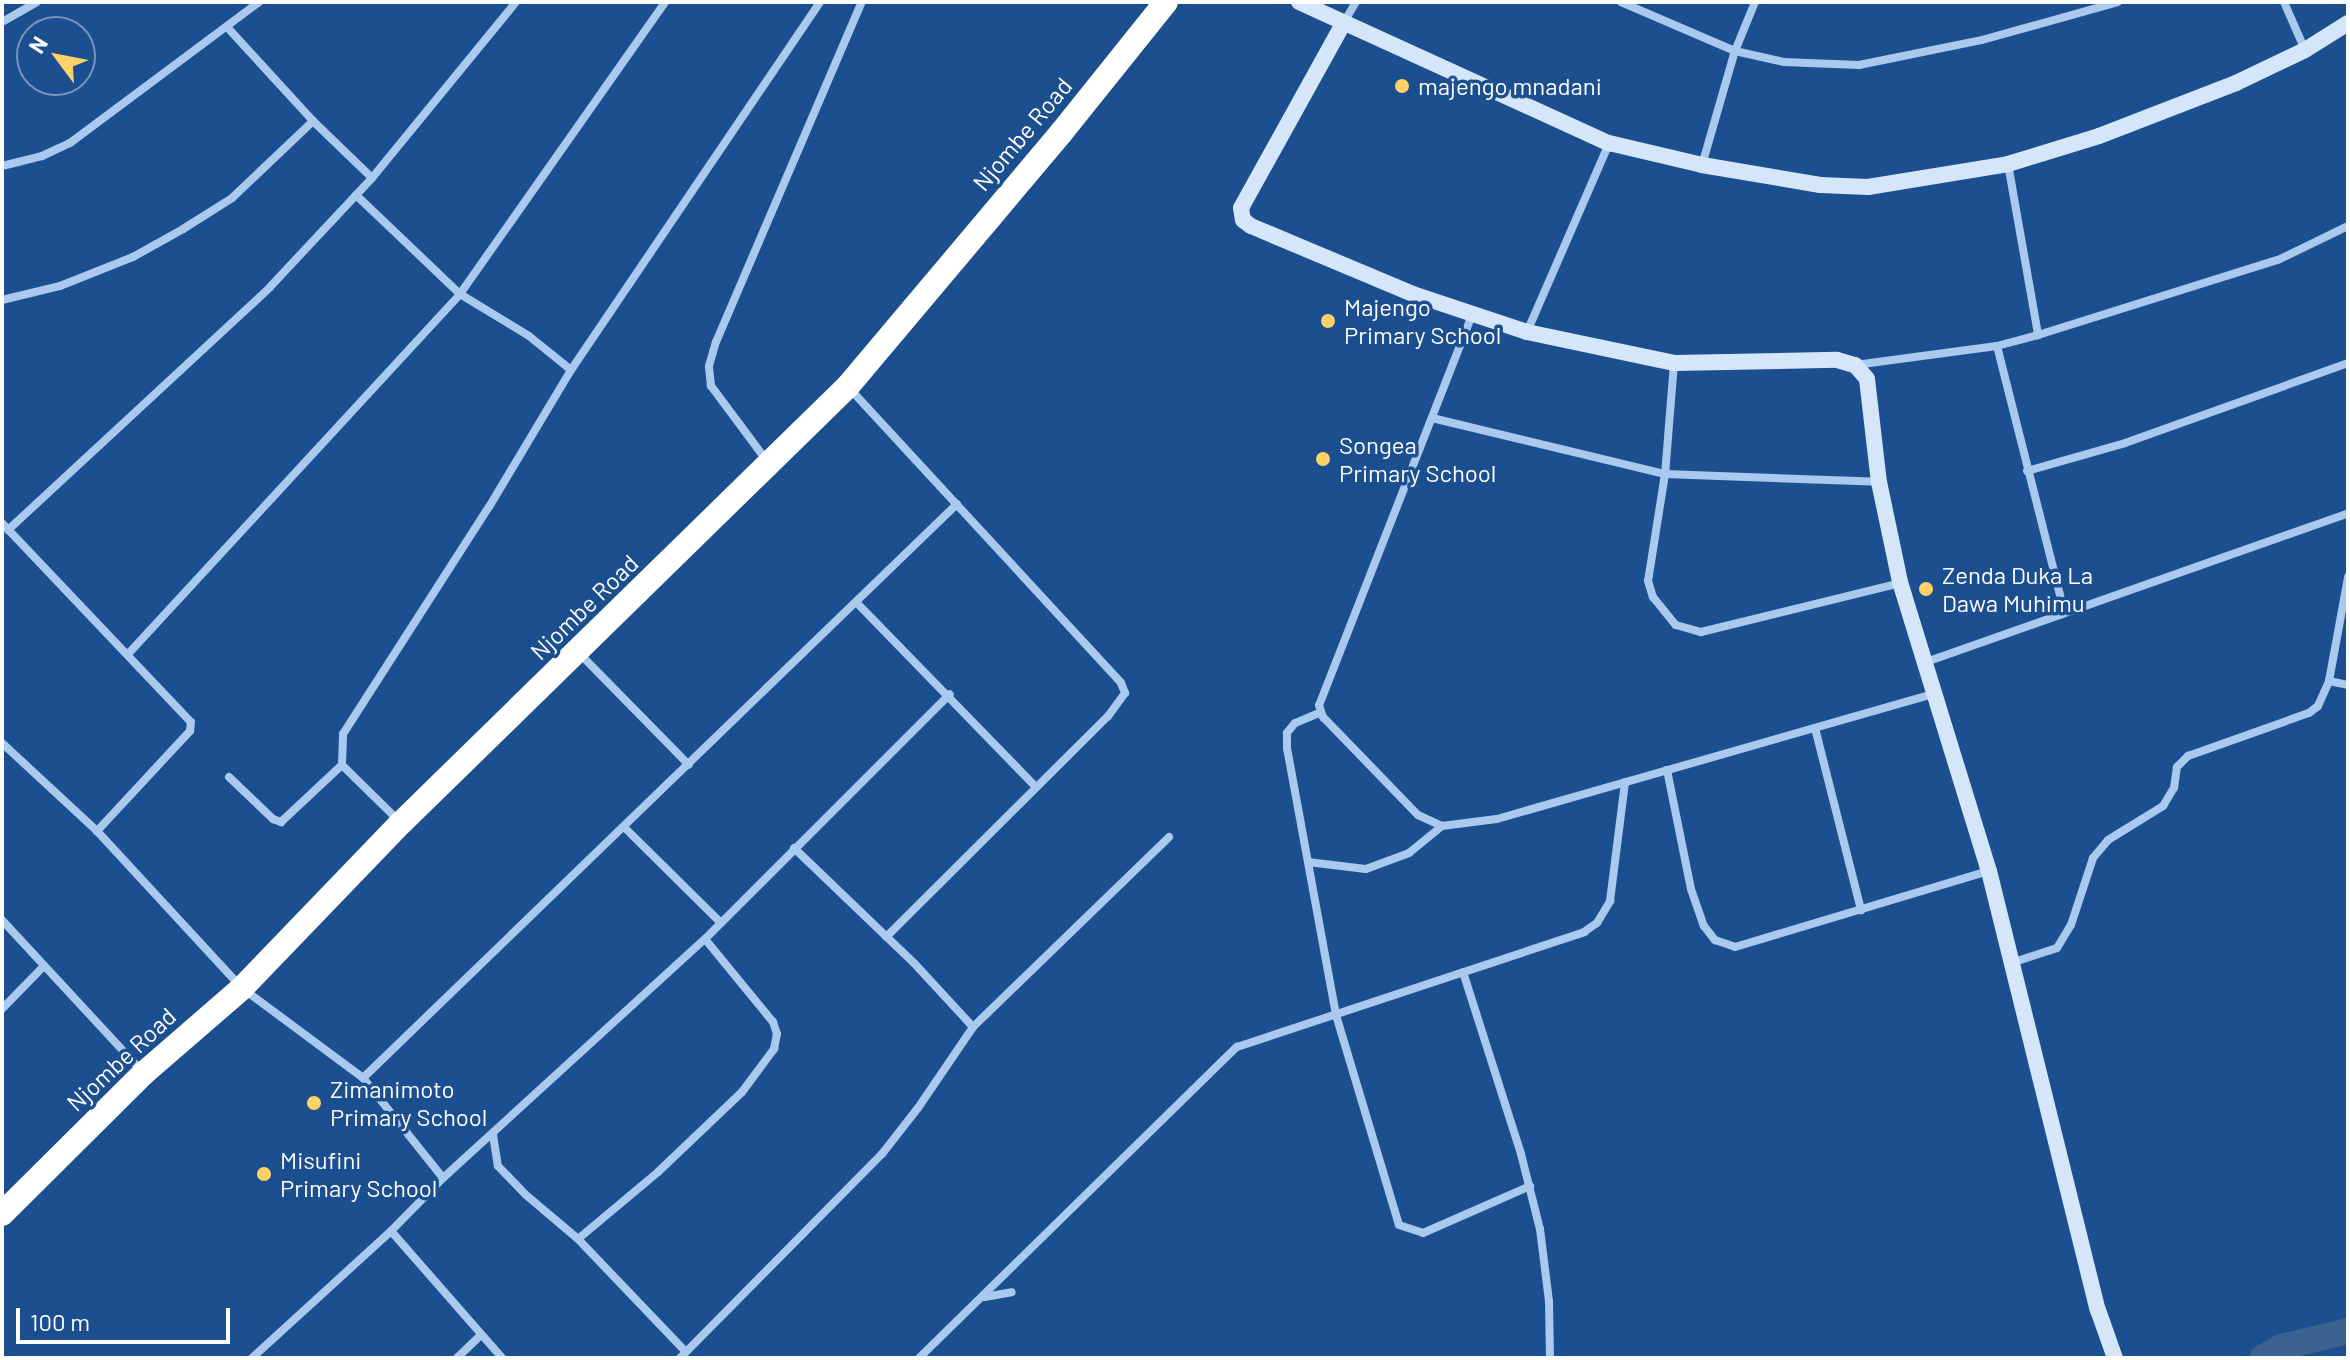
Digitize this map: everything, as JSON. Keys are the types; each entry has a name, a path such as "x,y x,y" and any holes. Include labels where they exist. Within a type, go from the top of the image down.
{"highway":[{"name":"Njombe Road","path":"2,1214 144,1073 242,988 401,823 848,386 1061,133 1166,2"}],"street":[{"path":"2,22 37,2"},
{"path":"2,166 42,156 70,143 259,2"},
{"path":"97,831 192,726 189,718 129,653 5,527 270,287 372,178 516,2"},
{"path":"129,653 460,294 665,2"},
{"path":"401,823 342,765 341,747 348,725 489,507 571,370 820,2"},
{"path":"770,465 711,386 709,366 862,2"},
{"path":"1299,2 1609,143 1702,165 1820,185 1868,187 2008,164 2178,107 2305,50 2348,23"},
{"path":"1356,2 1241,208 1243,220 1413,294 1527,332 1674,363 1815,359 1855,365 1997,346 2038,335 2278,260 2348,226"},
{"path":"1621,2 1735,51 1784,62 1859,65 1982,40 2118,2"},
{"path":"1702,165 1735,51 1755,2"},
{"path":"2284,2 2305,50"},
{"path":"227,27 313,121 372,178"},
{"path":"2,300 60,286 133,257 183,229 232,198 313,121"},
{"path":"1527,332 1609,143"},
{"path":"2008,164 2038,335"},
{"path":"356,195 460,294 529,336 571,370"},
{"path":"1472,315 1320,697 1319,713 1418,815 1442,826 1497,819 1934,694"},
{"path":"1997,346 2064,611"},
{"path":"1674,363 1665,474 1648,581 1653,597 1676,625 1701,632 1900,582"},
{"path":"2027,471 2139,438 2348,363"},
{"path":"1855,365 1867,379 1879,482 1900,582 1989,871 2098,1310 2115,1358"},
{"path":"848,386 1121,683 1125,693 1108,716 1034,785 886,937"},
{"path":"1432,418 1665,474 1879,482"},
{"path":"363,1078 957,504"},
{"path":"1926,662 2064,611 2163,581 2348,513"},
{"path":"2011,963 2057,948 2071,925 2093,858 2108,840 2163,806 2174,788 2177,767 2188,756 2309,713 2324,697 2348,577"},
{"path":"856,602 950,694 1034,785"},
{"path":"578,652 689,765"},
{"path":"2329,681 2348,685"},
{"path":"252,1358 391,1231 443,1178 705,939 950,694"},
{"path":"1319,713 1295,723 1286,738 1336,1015 1399,1225 1423,1233 1530,1186"},
{"path":"1815,728 1861,910"},
{"path":"2,743 97,831 242,988 363,1078 443,1178"},
{"path":"229,777 273,819 281,822 342,765"},
{"path":"1667,770 1691,889 1704,926 1715,940 1735,947 1989,871"},
{"path":"919,1358 1237,1047 1584,932 1597,923 1610,901 1625,782"},
{"path":"1308,862 1366,869 1409,853 1442,826"},
{"path":"624,827 721,923"},
{"path":"493,1135 498,1166 526,1195 578,1239 683,1355 882,1154 918,1108 973,1027 1169,837"},
{"path":"794,848 973,1027"},
{"path":"2,920 144,1073"},
{"path":"578,1239 658,1172 742,1092 774,1049 777,1034 773,1022 705,939"},
{"path":"2,1009 44,966"},
{"path":"1463,972 1530,1186 1549,1301 1550,1358"},
{"path":"391,1231 502,1358"},
{"path":"983,1297 1012,1292"},
{"path":"457,1358 481,1335"}],"waterway":[{"path":"2262,1358 2281,1347 2348,1331"}],"place":[{"name":"majengo mnadani","path":"1402,86"},
{"name":"Majengo Primary School","path":"1328,321"},
{"name":"Songea Primary School","path":"1323,459"},
{"name":"Zenda Duka La Dawa Muhimu","path":"1926,589"},
{"name":"Zimanimoto Primary School","path":"314,1103"},
{"name":"Misufini Primary School","path":"264,1174"}]}
